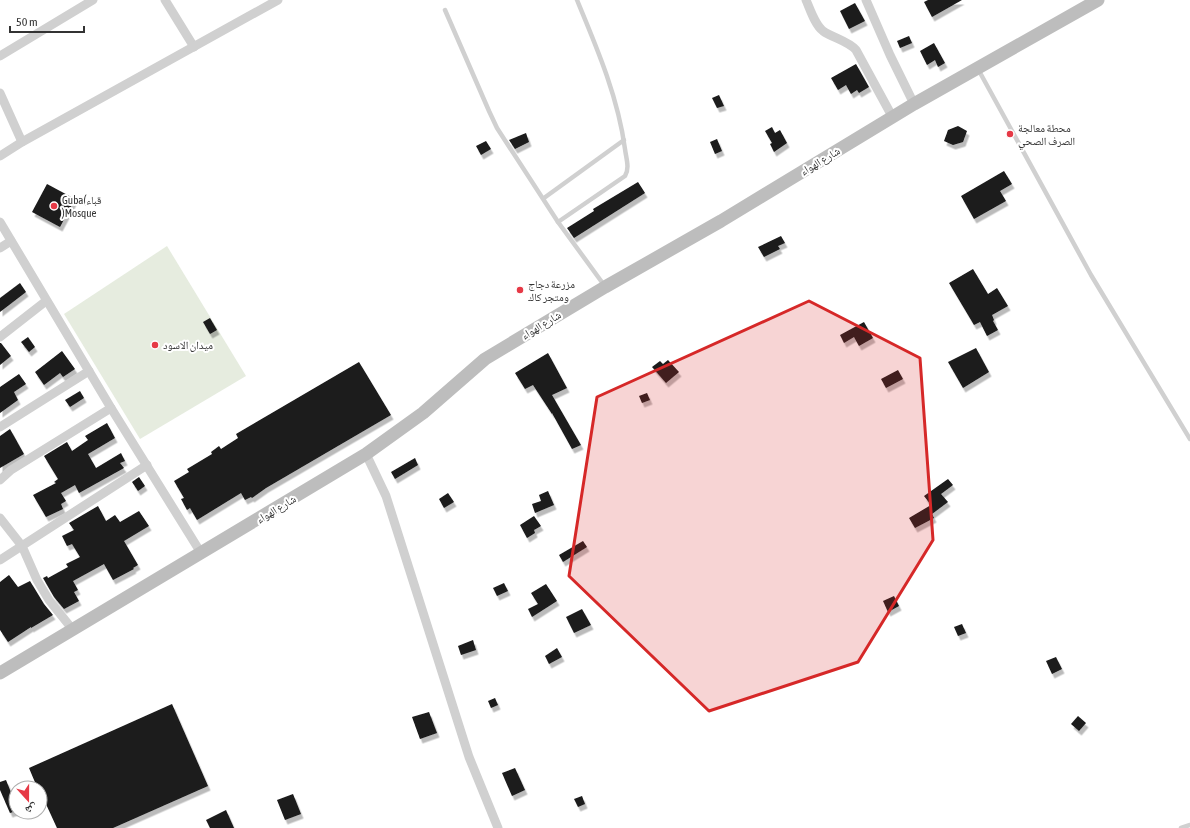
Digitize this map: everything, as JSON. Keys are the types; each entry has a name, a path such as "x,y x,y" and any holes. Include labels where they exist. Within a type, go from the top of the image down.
{"street":[{"path":"0,56 93,0"},
{"path":"165,0 194,46"},
{"path":"0,156 22,142 277,0"},
{"path":"806,0 822,30 849,44 856,50 892,118"},
{"path":"866,0 896,69 914,104"},
{"name":"شارع الهواء","path":"0,673 366,454 423,412 485,359 605,287 720,221 914,104 1098,0"},
{"path":"0,93 22,142"},
{"path":"0,222 46,301 201,553"},
{"path":"0,248 11,241"},
{"path":"0,337 46,301"},
{"path":"0,427 89,371"},
{"path":"0,480 11,470 111,408"},
{"path":"366,454 386,496 469,757 498,828"},
{"path":"0,560 147,465"},
{"path":"0,518 22,546 37,580 49,600 73,630"}],"lane":[{"path":"558,222 625,176 628,171 624,140 615,101 598,50 577,0"},
{"path":"445,10 497,128 544,198 558,222 605,287"},
{"path":"977,69 1091,275 1190,439"},
{"path":"544,198 624,140"},
{"path":"1181,828 1190,826"}],"highlighted area":[{"path":"809,301 920,358 933,540 858,662 709,711 569,576 597,397"}],"shaded area":[{"name":"ميدان الاسود","path":"167,246 246,376 140,439 64,314"}],"building":[{"path":"928,0 962,0 932,17 924,2"},
{"path":"855,3 865,21 849,29 840,11"},
{"path":"909,36 912,43 900,48 897,41"},
{"path":"934,43 945,63 938,67 935,60 927,65 920,51"},
{"path":"856,64 869,87 859,93 857,90 851,94 846,85 838,90 831,78"},
{"path":"719,95 724,106 717,108 712,98"},
{"path":"958,126 967,131 963,142 953,145 944,141 948,130"},
{"path":"772,127 775,133 780,130 787,143 774,152 770,144 772,143 765,131"},
{"path":"526,133 529,142 515,149 509,140"},
{"path":"717,139 722,151 715,154 710,142"},
{"path":"486,141 491,149 481,155 476,146"},
{"path":"1004,171 1012,184 1000,191 1006,201 974,219 961,196"},
{"path":"638,182 645,193 574,238 567,228 594,211 593,209"},
{"name":"Guba(قباء )Mosque","path":"47,184 75,199 60,227 32,212"},
{"path":"781,236 785,243 778,246 780,249 764,257 758,247"},
{"path":"973,269 988,294 997,288 1008,306 992,315 993,321 998,330 987,336 980,322 974,325 949,283"},
{"path":"20,283 26,292 0,312 0,298"},
{"path":"210,318 217,330 210,334 203,322"},
{"path":"864,322 873,338 859,346 854,337 844,343 840,335"},
{"path":"28,337 35,347 29,352 21,342"},
{"path":"0,343 11,356 0,365"},
{"path":"976,348 989,372 963,388 948,362"},
{"path":"62,351 75,369 63,377 60,373 44,385 35,372"},
{"path":"548,353 567,388 552,395 581,445 572,449 552,413 533,385 525,389 515,373"},
{"path":"668,360 679,372 666,383 652,367 660,361 663,364"},
{"path":"359,362 391,415 266,488 252,498 251,497 245,500 241,493 197,520 190,508 187,510 181,499 184,498 174,481 189,472 187,469 212,454 211,452 219,446 221,449 238,438 236,434"},
{"path":"898,370 903,379 886,388 881,379"},
{"path":"19,374 26,384 14,392 18,400 0,413 0,387"},
{"path":"80,391 84,398 70,407 65,400"},
{"path":"647,393 650,400 642,403 639,396"},
{"path":"107,423 115,438 88,454 96,468 121,453 125,461 120,463 124,468 79,493 75,485 61,493 66,501 61,504 63,509 46,517 33,495 56,483 54,482 58,479 44,456 67,442 72,451 88,440 85,436"},
{"path":"10,429 24,454 0,468 0,436"},
{"path":"415,458 418,465 395,479 391,472"},
{"path":"139,477 145,486 138,491 132,482"},
{"path":"948,479 953,485 941,494 948,502 932,514 934,518 915,528 909,518 931,505 924,496"},
{"path":"548,491 554,505 535,513 532,504 541,501 539,495"},
{"path":"448,493 454,502 444,508 439,499"},
{"path":"98,506 106,521 115,515 120,522 139,511 149,526 124,541 138,565 133,568 134,569 113,580 104,564 73,581 78,590 74,592 79,601 64,609 54,597 43,578 47,576 48,578 68,567 66,564 80,557 72,544 67,546 62,536 74,530 69,523"},
{"path":"534,516 541,526 534,530 535,533 527,538 520,525"},
{"path":"583,541 587,547 563,562 559,555"},
{"path":"9,575 18,587 30,581 44,604 53,615 8,642 0,630 0,582"},
{"path":"504,583 508,591 497,596 493,588"},
{"path":"546,584 557,601 532,617 528,609 538,604 531,593"},
{"path":"894,596 899,606 888,612 883,601"},
{"path":"582,609 591,625 574,633 566,617"},
{"path":"962,624 966,633 958,636 954,627"},
{"path":"473,640 476,650 461,655 458,646"},
{"path":"557,648 562,657 549,664 545,656"},
{"path":"1056,657 1062,669 1052,674 1046,661"},
{"path":"495,698 498,705 491,708 488,701"},
{"path":"172,704 208,786 113,828 57,828 48,808 48,780 34,780 29,768"},
{"path":"429,712 437,733 420,739 412,717"},
{"path":"1078,716 1086,723 1079,731 1071,724"},
{"path":"515,768 525,790 512,796 502,773"},
{"path":"6,780 8,785 8,808 0,790 0,782"},
{"path":"293,794 301,814 285,820 277,800"},
{"path":"582,796 585,804 578,807 574,799"},
{"path":"226,810 234,828 210,828 206,820"}],"place":[{"name":"محطة معالجة الصرف الصحي","path":"1010,134"},
{"name":"Guba(قباء )Mosque","path":"54,206"},
{"name":"مزرعة دجاج ومتجر كاك","path":"520,290"},
{"name":"ميدان الاسود","path":"155,345"}]}
